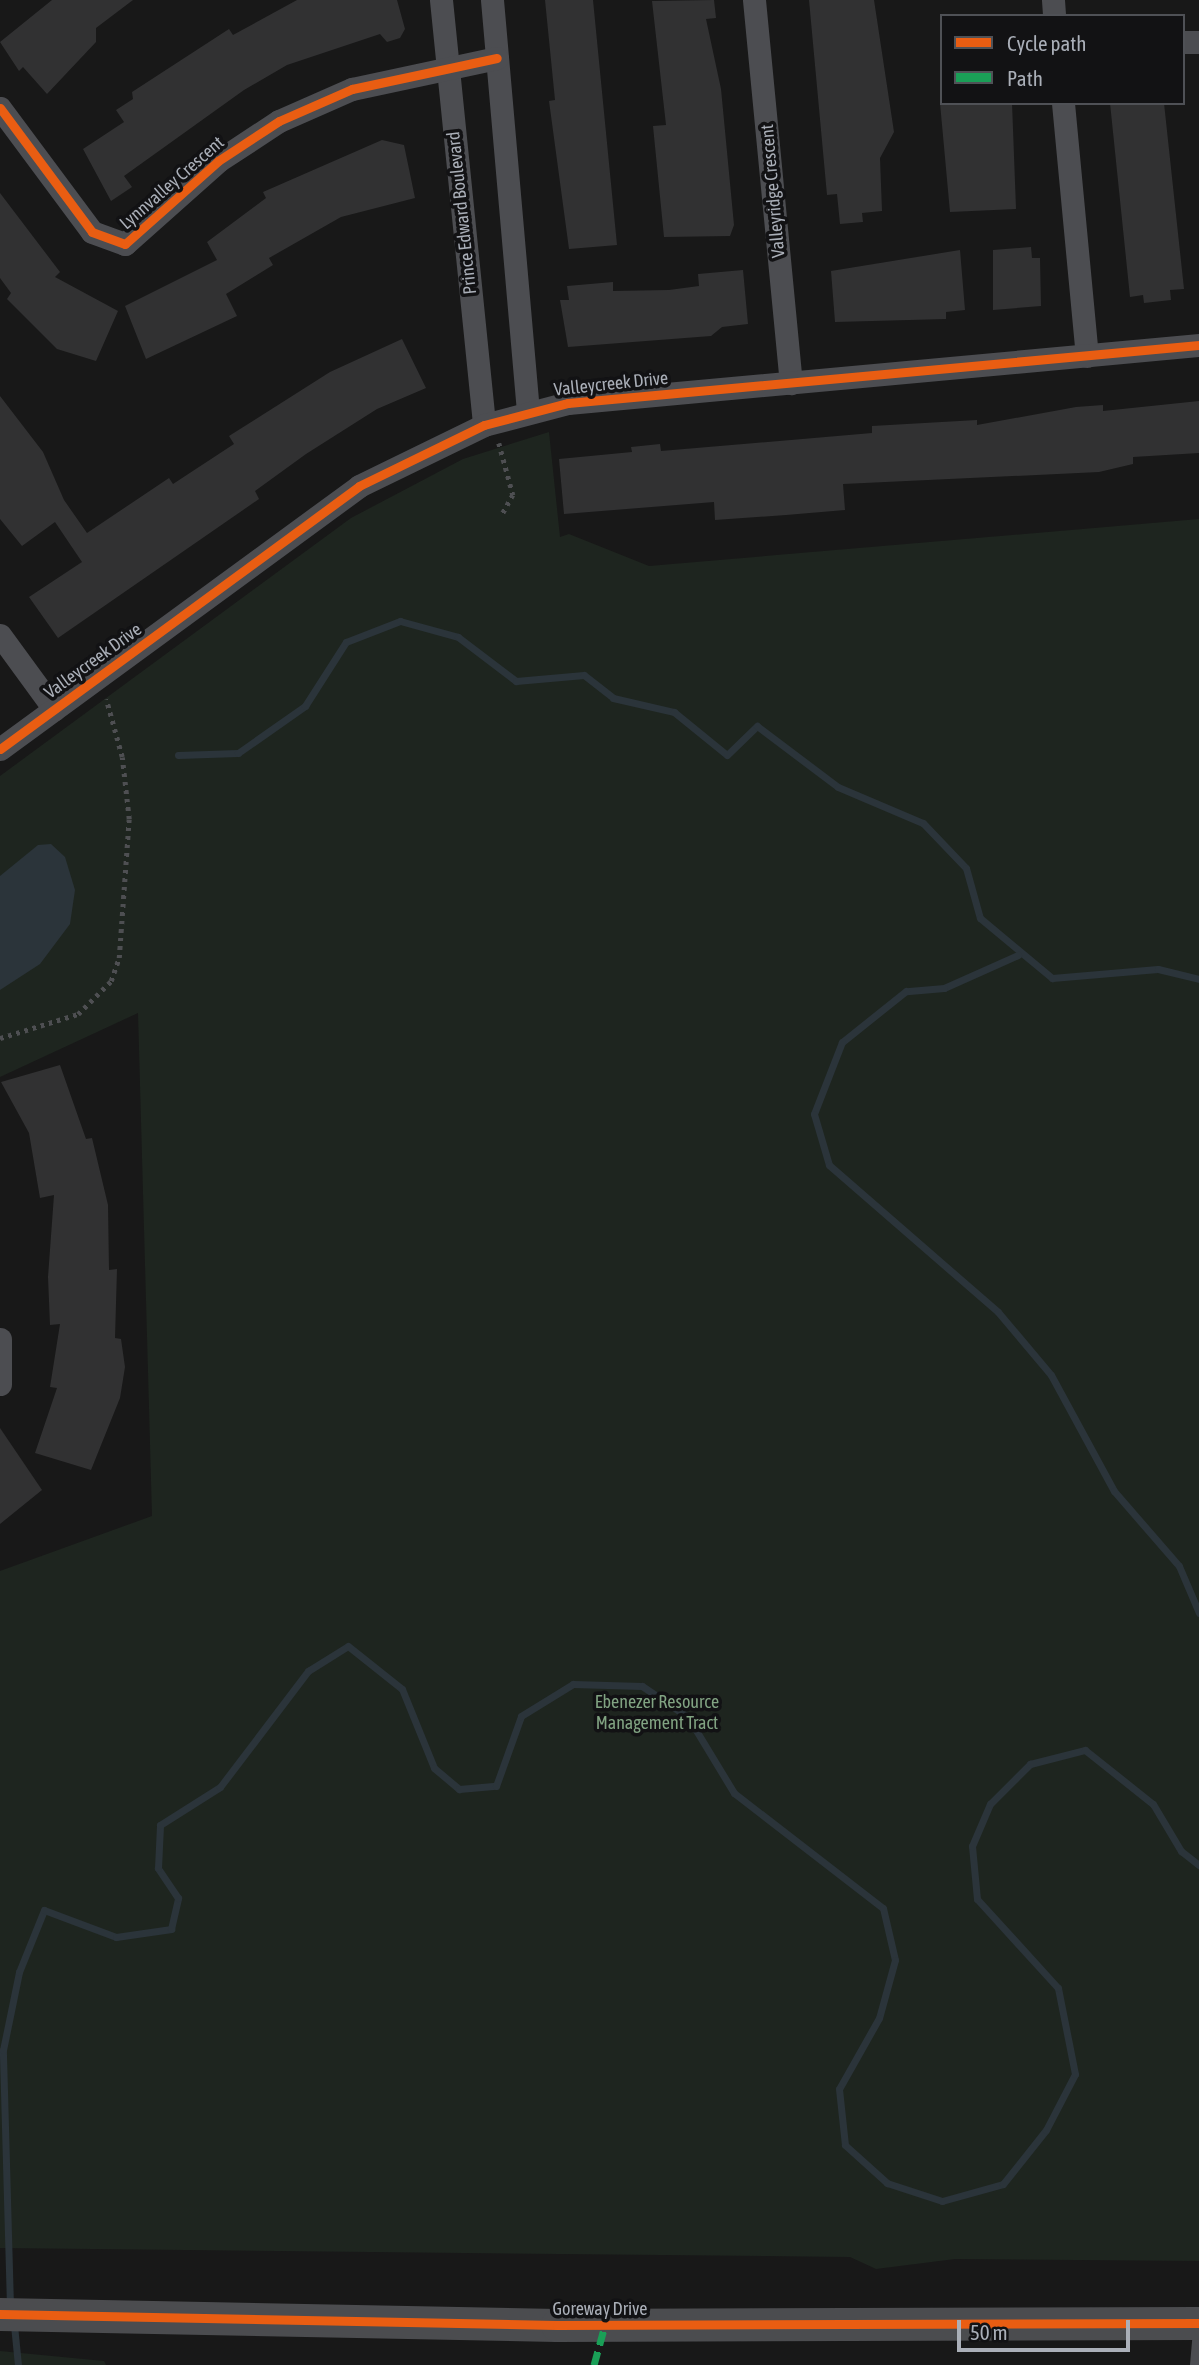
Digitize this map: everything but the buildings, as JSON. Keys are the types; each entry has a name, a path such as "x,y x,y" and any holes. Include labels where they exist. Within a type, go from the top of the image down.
{"street":[{"name":"Prince Edward Boulevard","path":"441,0 484,425"},
{"path":"492,0 528,411"},
{"name":"Valleyridge Crescent","path":"754,0 791,383"},
{"name":"Lynnvalley Crescent","path":"0,108 92,232 125,244 218,161 279,121 352,89 498,58"},
{"path":"1063,105 1087,356"},
{"name":"Valleycreek Drive","path":"0,749 359,486 484,425 528,411 791,383 1199,345"},
{"path":"0,635 54,709"},
{"path":"0,1339 0,1384"},
{"name":"Goreway Drive","path":"0,2314 593,2325 1199,2323"}],"lane":[{"path":"1196,2365 1199,2331"}],"path":[{"path":"499,443 513,495 503,513"},
{"path":"0,1038 78,1014 111,981 119,958 129,819 120,745 105,697"}],"green space":[{"name":"Ebenezer Resource Management Tract","path":"549,432 560,537 569,534 649,566 1199,519 1199,2261 955,2259 876,2269 850,2257 0,2248 0,1571 152,1516 138,1013 0,1077 0,776 351,518 463,459"},
{"path":"0,2351 104,2361 106,2365 0,2365"}],"shaded area":[{"path":"51,844 65,857 75,890 70,924 40,964 0,990 0,876 38,845"}],"waterway":[{"path":"178,755 238,753 305,706 346,642 400,621 458,637 516,681 584,675 613,698 674,712 727,755 757,726 838,787 923,823 966,868 980,918 1052,978 1158,969 1199,979"},
{"path":"1018,955 944,988 906,991 842,1042 814,1114 829,1165 998,1312 1051,1375 1114,1491 1179,1566 1199,1613"},
{"path":"10,2306 3,2050 19,1972 44,1910 116,1937 171,1929 178,1898 158,1868 160,1825 220,1787 308,1671 348,1646 402,1689 434,1768 459,1789 496,1786 521,1716 573,1684 642,1686 688,1717 734,1793 883,1908 895,1960 879,2018 839,2089 845,2145 887,2183 942,2201 1003,2184 1046,2130 1075,2074 1058,1988 977,1899 972,1846 990,1804 1030,1764 1085,1750 1153,1804 1181,1851 1199,1865"},
{"path":"14,2325 18,2365"}],"marked path":[{"path":"594,2365 605,2325"}],"cycle path":[{"path":"0,108 92,232 125,244 218,161 279,121 352,89 497,58"},
{"path":"0,749 359,486 484,425 568,403 1199,345"},
{"path":"0,2314 557,2325 1199,2323"}]}
